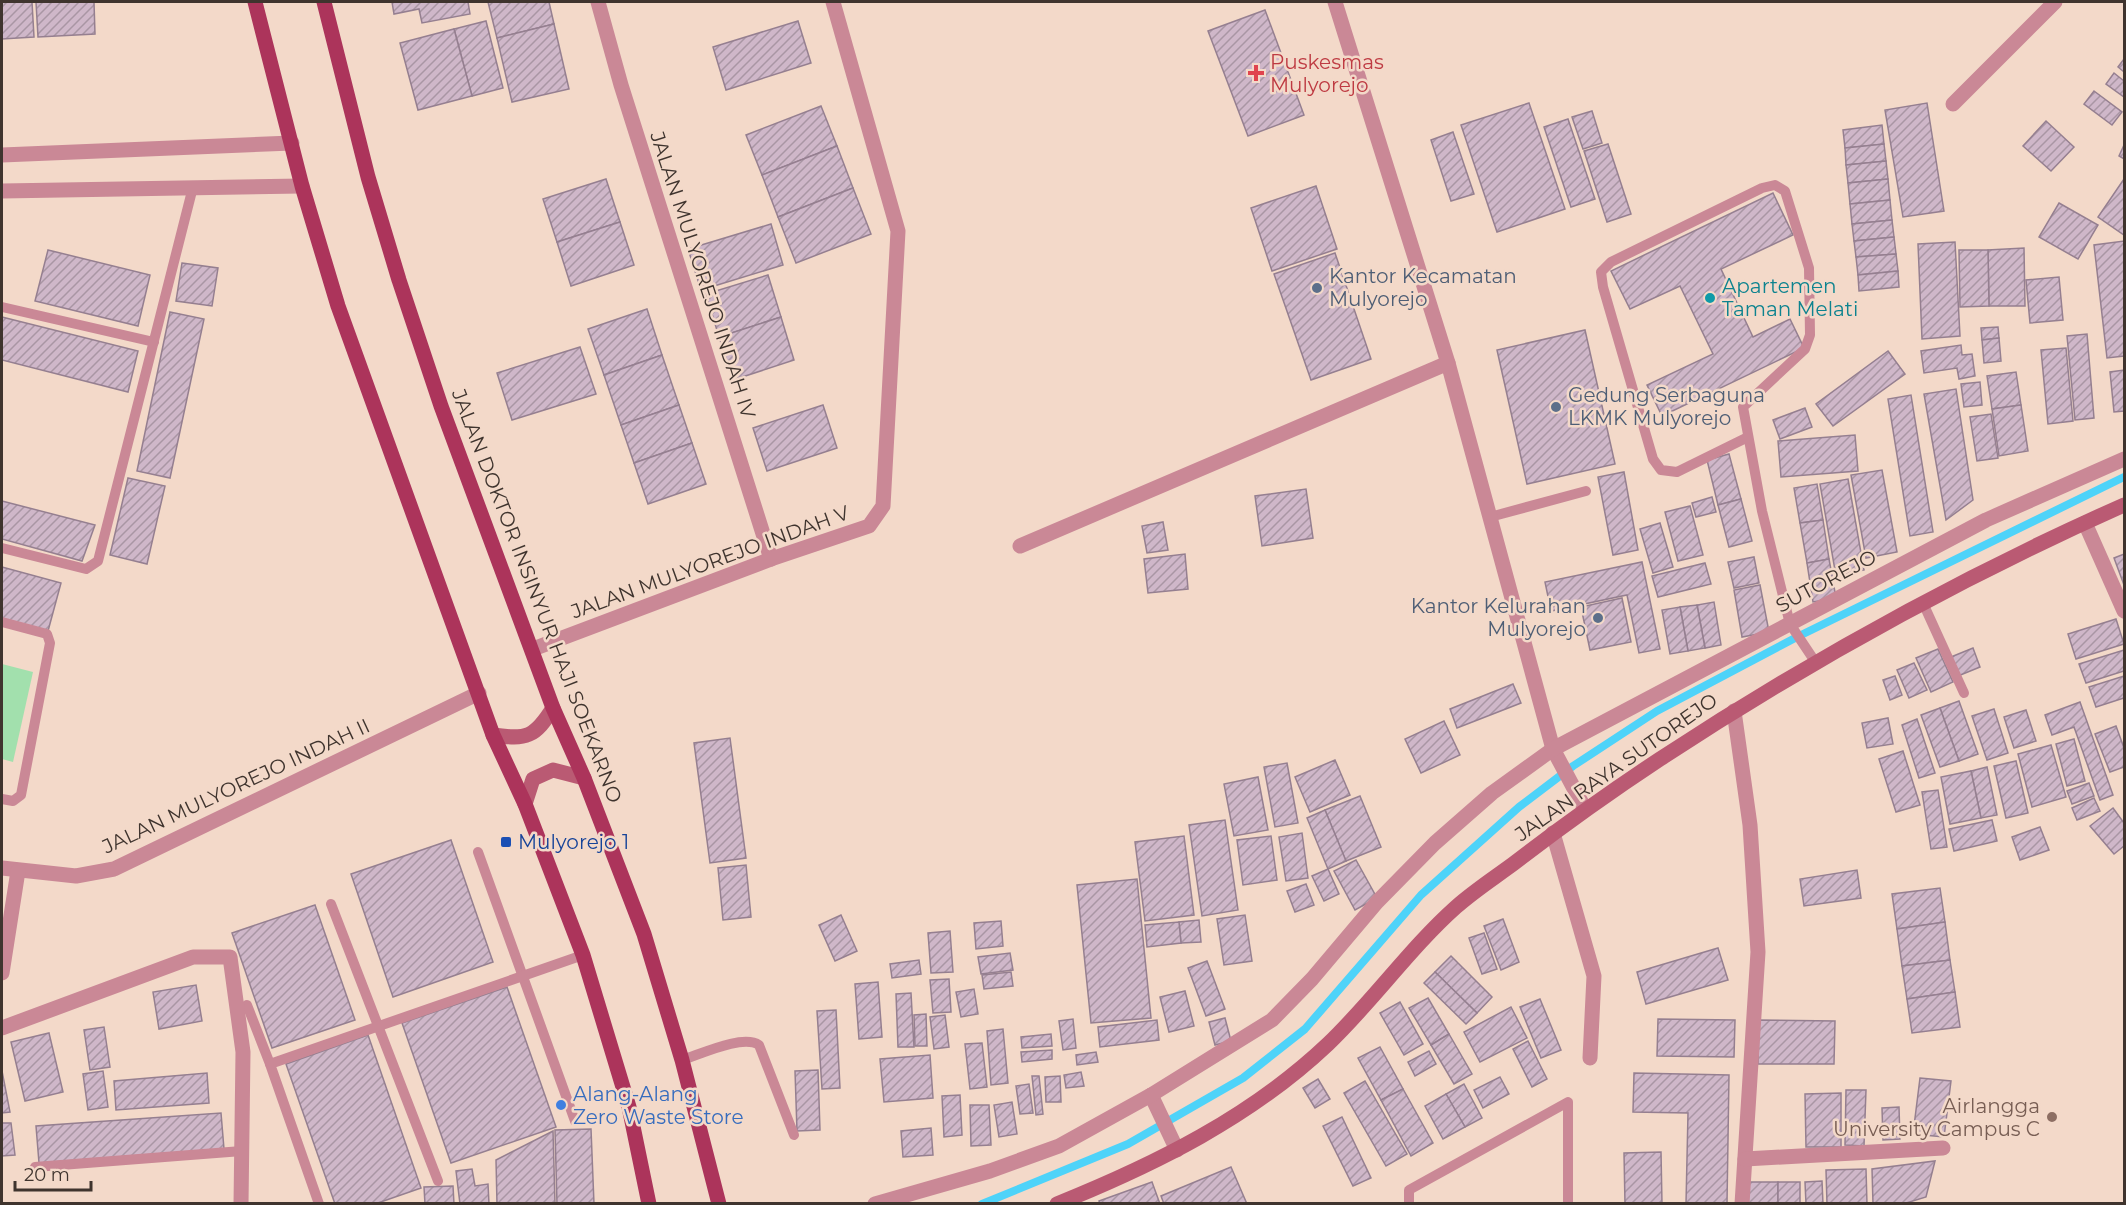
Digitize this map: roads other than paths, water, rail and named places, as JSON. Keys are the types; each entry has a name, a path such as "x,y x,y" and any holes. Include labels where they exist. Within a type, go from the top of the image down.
{"main road":[{"path":"255,2 302,186 338,306 493,735 525,804 583,955 629,1107 649,1203"},
{"name":"JALAN DOKTOR INSINYUR HAJI SOEKARNO","path":"324,2 368,177 399,280 441,406 553,708 584,777 644,934 682,1060 719,1203"},
{"name":"JALAN RAYA SUTOREJO","path":"1057,1203 1134,1173 1173,1143 1276,1090 1329,1043 1456,908 1585,809 1813,659 2085,522 2124,505"},
{"path":"493,735 517,739 539,731 553,708"},
{"path":"525,804 533,779 553,770 584,777"}],"street":[{"name":"JALAN MULYOREJO INDAH IV","path":"598,2 621,84 771,559"},
{"name":"JALAN MULYOREJO INDAH V","path":"533,649 771,559 869,526 883,506 898,231 833,2"},
{"path":"1335,2 1448,363 1555,755 1585,809"},
{"path":"1953,104 2055,2"},
{"path":"2,155 292,143"},
{"path":"2,191 302,186"},
{"path":"1020,546 1448,363"},
{"name":"SUTOREJO","path":"875,1203 990,1171 1059,1146 1151,1095 1272,1020 1312,978 1377,902 1435,843 1492,793 1555,755 1792,628 1986,520 2124,459"},
{"path":"2085,522 2124,611"},
{"name":"JALAN MULYOREJO INDAH II","path":"2,868 76,876 114,869 479,693"},
{"path":"1734,711 1750,825 1758,952 1742,1203"},
{"path":"1553,833 1594,976 1590,1058"},
{"path":"2,973 18,871"},
{"path":"2,1028 193,957 230,957 243,1052 241,1203"},
{"path":"1151,1095 1173,1143"},
{"path":"1745,1160 1943,1148"}],"lane":[{"path":"1748,437 1677,472 1661,470 1653,459 1601,273 1611,262 1762,188 1775,185 1785,191 1809,267 1810,335 1805,349 1743,407 1762,511 1792,628 1813,659"},
{"path":"2,548 86,569 96,565 193,187"},
{"path":"2,307 154,342"},
{"path":"1490,517 1586,490"},
{"path":"1923,603 1964,693"},
{"path":"2,622 47,634 50,644 21,795 13,801 2,799"},
{"path":"478,852 575,1120"},
{"path":"331,904 438,1182"},
{"path":"270,1064 583,955"},
{"path":"247,1005 320,1203"},
{"path":"682,1060 740,1042 753,1041 759,1046 794,1135"},
{"path":"1409,1203 1409,1190 1568,1102 1568,1203"},
{"path":"35,1167 242,1151"}],"waterway":[{"path":"982,1204 1128,1144 1243,1078 1305,1029 1421,895 1519,807 1573,766 1657,711 1797,637 2124,477"}],"place":[{"name":"Puskesmas Mulyorejo","path":"1256,73"},
{"name":"Kantor Kecamatan Mulyorejo","path":"1317,288"},
{"name":"Apartemen Taman Melati","path":"1710,298"},
{"name":"Gedung Serbaguna LKMK Mulyorejo","path":"1556,407"},
{"name":"Kantor Kelurahan Mulyorejo","path":"1598,618"},
{"name":"Mulyorejo 1","path":"506,842"},
{"name":"Alang-Alang Zero Waste Store","path":"561,1105"},
{"name":"Airlangga University Campus C","path":"2052,1117"}]}
